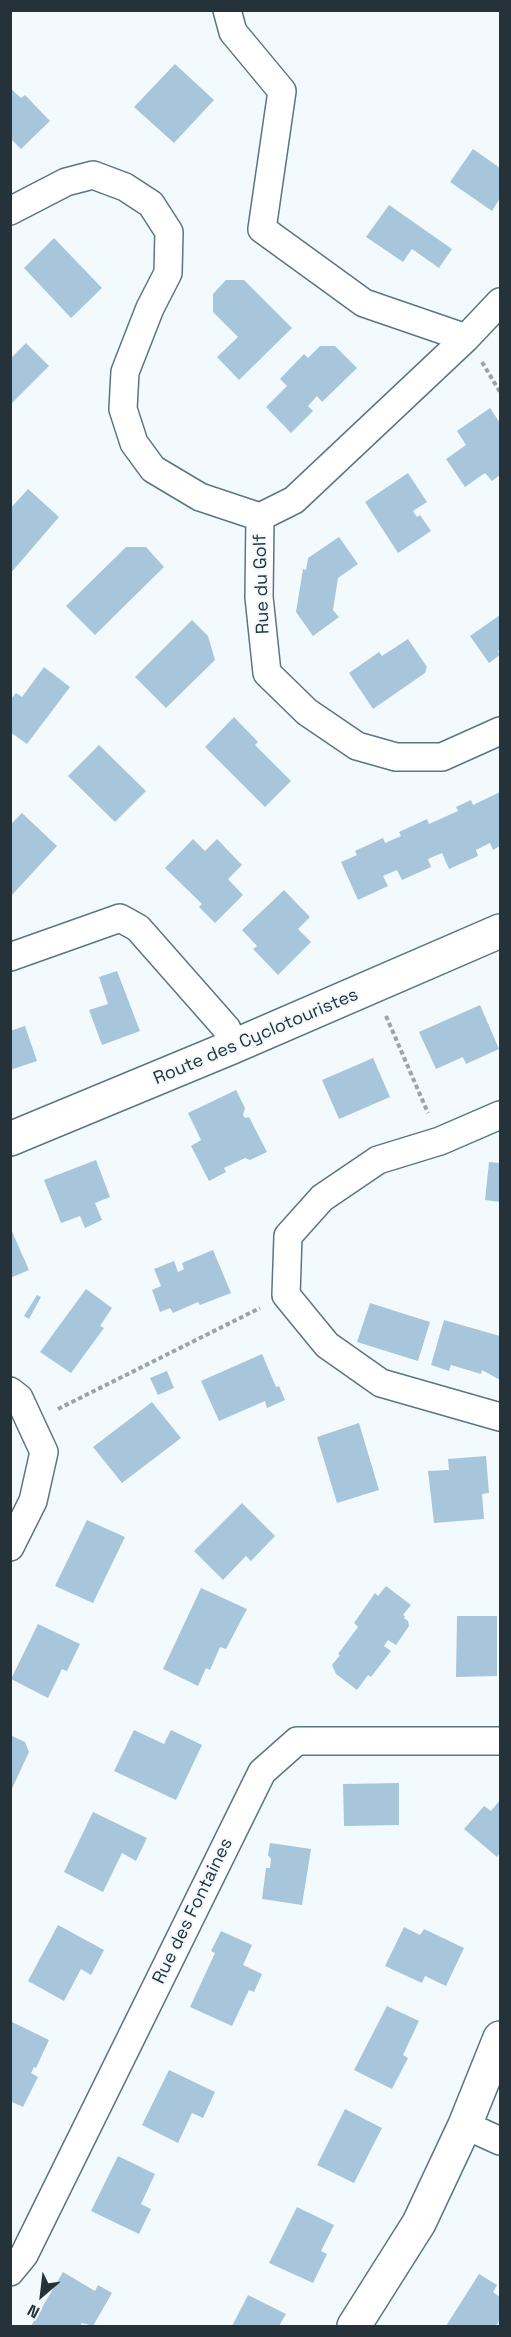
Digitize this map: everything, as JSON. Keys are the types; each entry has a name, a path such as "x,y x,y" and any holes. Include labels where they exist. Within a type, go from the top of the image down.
{"street":[{"path":"227,10 233,33 282,91 262,229 364,303 466,338"},
{"path":"10,211 66,182 93,175 125,187 151,204 169,232 168,273 150,308 125,372 123,409 134,443 153,470 200,496 260,517"},
{"name":"Rue du Golf","path":"501,302 466,338 294,500 260,517 259,597 267,673 307,712 357,746 396,758 442,757 501,731"},
{"path":"10,957 120,918 138,928 227,1029 232,1047"},
{"name":"Route des Cyclotouristes","path":"10,1139 232,1047 501,931"},
{"path":"501,1115 440,1141 378,1160 322,1198 288,1236 286,1295 327,1345 381,1383 501,1418"},
{"path":"10,1391 19,1398 44,1452 33,1501 10,1547"},
{"name":"Rue des Fontaines","path":"10,2272 24,2255 262,1772 297,1741 501,1741"},
{"path":"354,2326 419,2223 465,2126 501,2038"},
{"path":"465,2126 501,2140"}],"path":[{"path":"386,1014 440,1141"},
{"path":"30,1422 286,1295"}],"building":[{"path":"175,64 214,100 174,143 134,107"},
{"path":"10,88 21,98 25,95 50,121 21,149 10,138"},
{"path":"473,149 500,168 500,198 492,211 450,182"},
{"path":"389,205 452,249 439,268 412,249 403,262 366,237"},
{"path":"54,238 102,288 71,318 24,268"},
{"path":"226,280 244,280 292,328 239,380 217,357 238,337 213,312 213,294"},
{"path":"26,343 49,366 10,405 10,359"},
{"path":"320,346 335,346 357,368 322,402 317,396 308,406 313,411 291,433 266,407 287,386 280,379 304,354 308,358"},
{"path":"490,408 500,423 500,475 492,481 485,473 465,487 446,459 466,445 457,431"},
{"path":"408,473 427,502 413,511 417,517 420,515 431,531 398,553 365,502"},
{"path":"28,489 59,517 10,574 10,509"},
{"path":"339,537 358,564 338,578 333,610 339,617 313,636 296,612 303,569 306,570 308,558"},
{"path":"126,547 146,547 164,567 95,635 66,606"},
{"path":"500,615 500,650 498,651 500,655 489,663 470,636"},
{"path":"192,620 208,636 215,660 166,708 135,677"},
{"path":"408,639 427,667 425,673 373,709 349,673 379,652 382,656"},
{"path":"44,667 70,687 27,744 10,732 10,700 16,693 22,697"},
{"path":"234,717 258,742 255,745 291,781 265,807 205,747"},
{"path":"99,745 146,791 115,822 68,776"},
{"path":"500,792 500,846 493,850 490,843 476,850 478,856 449,869 442,853 428,859 431,867 402,880 397,870 383,876 388,886 358,900 341,862 357,855 355,851 383,838 385,843 401,836 399,832 427,819 429,824 458,811 456,807 471,800 473,805"},
{"path":"22,813 57,846 12,895 10,825"},
{"path":"193,839 205,851 217,839 242,865 228,879 243,895 215,923 199,907 202,904 165,868"},
{"path":"284,890 310,917 298,929 311,942 278,975 253,949 257,946 242,930"},
{"path":"117,971 140,1031 102,1045 89,1010 108,1004 99,977"},
{"path":"480,1005 499,1049 466,1064 463,1057 436,1069 419,1032"},
{"path":"25,1026 37,1061 10,1070 10,1031"},
{"path":"373,1058 390,1097 339,1119 322,1080"},
{"path":"236,1090 245,1108 243,1115 245,1118 249,1117 267,1152 250,1160 245,1158 224,1168 226,1172 209,1181 191,1146 201,1140 188,1113"},
{"path":"96,1160 110,1197 95,1203 102,1220 85,1228 80,1216 61,1223 44,1180"},
{"path":"489,1162 500,1163 500,1202 485,1200"},
{"path":"10,1227 29,1270 10,1278"},
{"path":"213,1250 231,1293 200,1305 198,1302 173,1313 170,1308 160,1312 152,1290 161,1286 154,1269 174,1261 178,1272 184,1269 182,1263"},
{"path":"86,1289 112,1308 100,1326 104,1328 71,1373 40,1352"},
{"path":"37,1295 41,1297 29,1319 24,1316"},
{"path":"370,1303 430,1322 418,1361 357,1342"},
{"path":"444,1320 500,1336 500,1380 482,1370 481,1374 451,1365 449,1371 431,1365"},
{"path":"262,1354 276,1387 279,1386 285,1400 267,1408 265,1401 219,1421 201,1381"},
{"path":"167,1371 174,1388 158,1395 150,1378"},
{"path":"152,1402 181,1438 122,1483 93,1447"},
{"path":"359,1423 379,1490 337,1503 317,1437"},
{"path":"486,1456 489,1493 482,1494 484,1519 434,1523 428,1471 449,1470 448,1459"},
{"path":"242,1503 275,1536 251,1561 246,1556 223,1580 194,1551"},
{"path":"87,1520 125,1537 93,1603 55,1586"},
{"path":"386,1586 411,1605 403,1615 409,1626 396,1645 388,1640 384,1646 391,1651 371,1677 368,1675 357,1690 336,1674 332,1665 358,1627 354,1623 375,1593 378,1596"},
{"path":"201,1588 247,1609 226,1649 220,1647 210,1670 206,1668 198,1686 163,1669"},
{"path":"457,1616 497,1616 497,1676 456,1677"},
{"path":"38,1624 80,1644 67,1671 62,1669 48,1698 11,1679"},
{"path":"134,1730 164,1744 171,1730 202,1745 176,1800 114,1771"},
{"path":"10,1735 25,1742 29,1752 10,1793"},
{"path":"399,1783 399,1825 344,1826 343,1784"},
{"path":"500,1800 500,1853 497,1857 464,1829 484,1806 491,1811"},
{"path":"93,1812 147,1838 136,1861 122,1853 103,1892 64,1872"},
{"path":"270,1843 311,1849 302,1905 262,1899 266,1868 270,1868 271,1859 268,1855"},
{"path":"58,1925 104,1950 91,1975 81,1969 64,2001 28,1981"},
{"path":"404,1927 420,1935 424,1929 464,1948 446,1986 425,1976 422,1983 385,1966"},
{"path":"221,1931 252,1945 243,1965 262,1974 254,1992 249,1990 232,2026 190,2007 215,1953 211,1951"},
{"path":"387,2006 419,2021 403,2055 408,2058 392,2089 354,2070"},
{"path":"10,2021 49,2040 36,2068 34,2067 31,2073 38,2077 23,2107 10,2101"},
{"path":"169,2070 215,2092 203,2118 192,2113 178,2143 142,2125"},
{"path":"345,2109 382,2128 354,2183 317,2165"},
{"path":"118,2156 155,2174 141,2204 151,2209 139,2234 91,2211"},
{"path":"297,2207 334,2225 321,2251 327,2254 313,2283 269,2263"},
{"path":"63,2272 95,2291 98,2285 112,2293 93,2326 82,2323 80,2326 31,2326"},
{"path":"479,2274 497,2285 493,2292 500,2297 500,2319 496,2326 446,2326"},
{"path":"248,2295 286,2314 279,2326 232,2326"}]}
